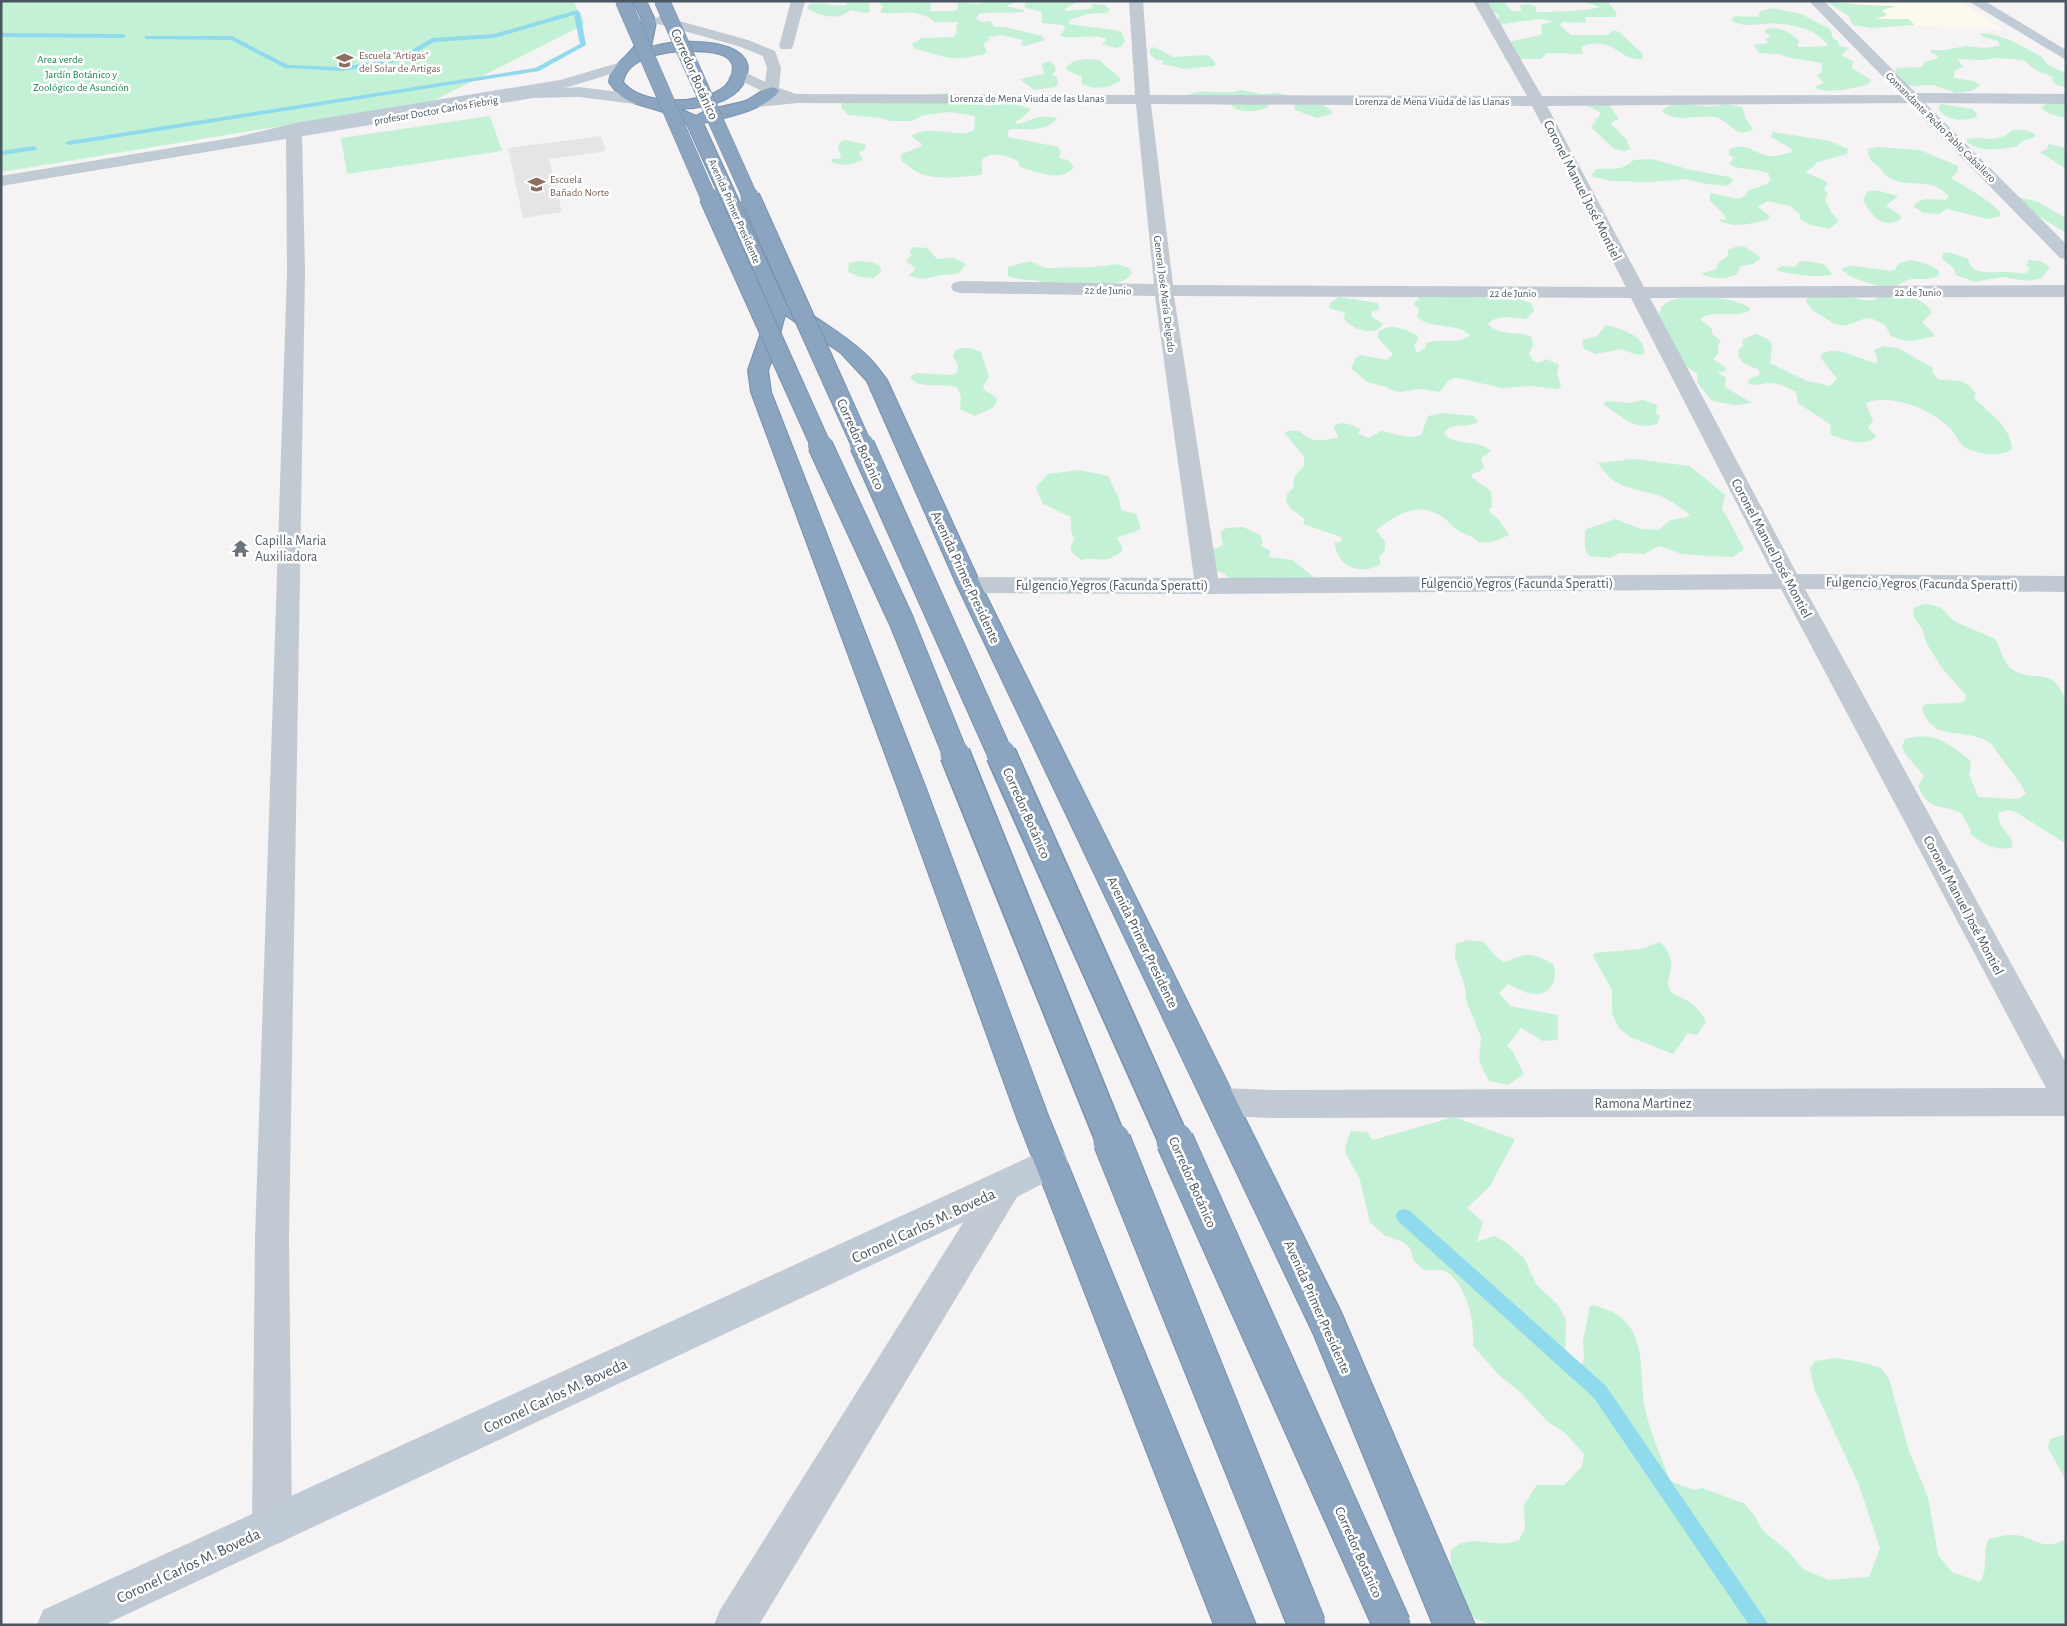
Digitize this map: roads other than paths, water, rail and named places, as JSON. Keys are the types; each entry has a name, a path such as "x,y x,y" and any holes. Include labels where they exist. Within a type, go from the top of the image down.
{"highway":[{"path":"622,1 748,287 901,620 1307,1625"},
{"path":"639,1 649,22 642,50 617,75 616,82 626,94 671,110 694,121 756,102 769,95 771,91"},
{"path":"651,1 661,10 671,28 730,53 739,60 741,66 740,75 736,84 694,121"},
{"name":"Corredor Botánico","path":"661,10 1392,1625"},
{"path":"628,63 650,52 675,47 701,47 730,53"},
{"path":"640,100 687,104 703,102 723,94"},
{"name":"Avenida Primer Presidente","path":"694,121 776,301 775,321 766,353 758,370 761,392 835,583 1051,1162 1235,1625"},
{"name":"Avenida Primer Presidente","path":"776,301 851,351 867,366 877,380 969,585 1328,1325 1454,1625"}],"street":[{"path":"786,46 798,1"},
{"name":"General José María Delgado","path":"1136,1 1143,98 1164,291 1208,586"},
{"name":"Coronel Manuel José Montiel","path":"1480,1 1537,101 1789,581 2066,1094"},
{"name":"Comandante Pedro Pablo Caballero","path":"1816,1 2066,254"},
{"path":"1976,1 2066,56"},
{"path":"661,10 770,54 774,68 771,91"},
{"name":"profesor Doctor Carlos Fiebrig","path":"237,142 296,128 562,84 628,63"},
{"name":"Lorenza de Mena Viuda de las Llanas","path":"740,75 771,91 798,98"},
{"name":"profesor Doctor Carlos Fiebrig","path":"1,181 533,93 579,92 640,100"},
{"name":"Lorenza de Mena Viuda de las Llanas","path":"756,102 798,98 1537,101 1912,98 2066,99"},
{"path":"272,1526 272,1239 296,272 294,133"},
{"name":"22 de Junio","path":"960,287 1164,291 1637,294 2066,291"},
{"name":"Fulgencio Yegros (Facunda Speratti)","path":"969,585 1208,586 1789,581 2066,584"},
{"name":"Ramona Martinez","path":"1221,1102 1284,1104 2066,1102"},
{"name":"Coronel Carlos M. Boveda","path":"58,1625 1005,1186 1051,1162"},
{"path":"735,1625 1005,1186"}],"waterway":[{"path":"69,143 537,70 583,45 577,12 494,36 432,40 400,60 343,69 287,67 232,38 147,37"},
{"path":"1,35 123,36"},
{"path":"1,153 33,148"},
{"path":"1404,1216 1600,1392 1760,1625"}],"place":[{"name":"Escuela \"Artigas\" del Solar de Artigas","path":"345,61"},
{"name":"Escuela Bañado Norte","path":"536,185"},
{"name":"Capilla Maria Auxiliadora","path":"241,548"}],"park label":[{"name":"Area verde","path":"60,59"},
{"name":"Jardín Botánico y Zoológico de Asunción","path":"81,80"}]}
